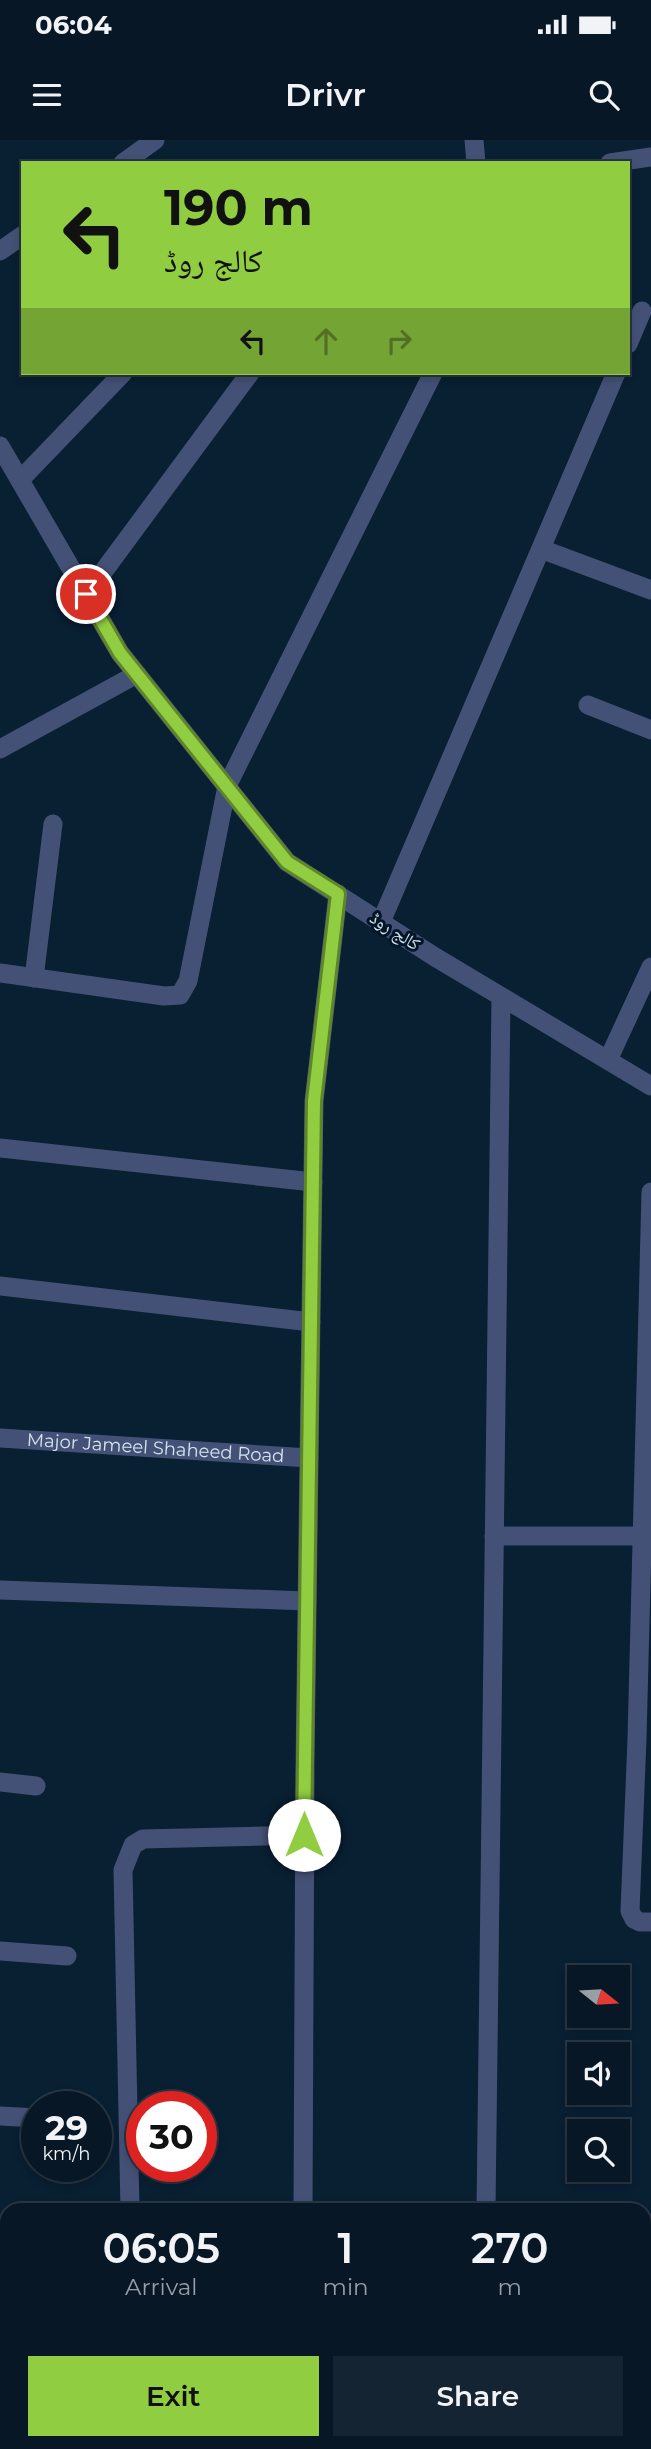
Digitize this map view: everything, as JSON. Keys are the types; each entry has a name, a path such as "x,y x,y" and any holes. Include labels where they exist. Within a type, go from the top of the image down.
{"street":[{"path":"126,161 155,140"},
{"path":"474,140 476,161"},
{"path":"624,161 651,157"},
{"path":"0,251 21,236"},
{"path":"630,339 642,311"},
{"path":"20,480 121,375"},
{"path":"86,594 249,375"},
{"path":"0,973 164,996 180,995 188,981 227,786 432,375"},
{"path":"381,922 615,375"},
{"name":"کالج روڈ","path":"0,446 120,653 287,862 501,997 651,1086"},
{"path":"541,549 651,590"},
{"path":"0,749 137,674"},
{"path":"588,705 651,730"},
{"path":"34,978 53,824"},
{"path":"303,2203 304,1835 314,1101 338,894"},
{"path":"608,1060 651,967"},
{"path":"486,2203 501,997"},
{"path":"0,1148 313,1182"},
{"path":"651,1192 644,1739 631,1911 634,1919 651,1922"},
{"path":"0,1286 311,1322"},
{"name":"Major Jameel Shaheed Road","path":"0,1438 309,1458"},
{"path":"495,1536 647,1536"},
{"path":"0,1590 307,1601"},
{"path":"0,1782 36,1786"},
{"path":"130,2203 123,1870 133,1845 143,1839 304,1835"},
{"path":"0,1951 67,1956"},
{"path":"0,2116 21,2117"}],"route":[{"path":"86,594 120,653 287,862 338,894 314,1101 304,1835"}]}
